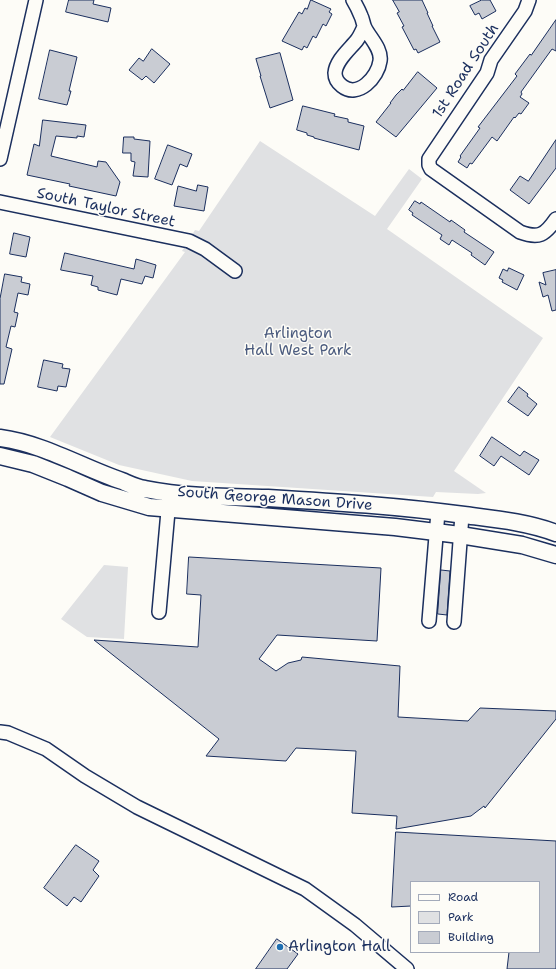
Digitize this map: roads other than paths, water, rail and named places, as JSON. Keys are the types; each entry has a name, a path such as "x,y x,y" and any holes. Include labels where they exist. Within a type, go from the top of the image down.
{"main road":[{"name":"South George Mason Drive","path":"0,438 31,444 102,475 144,489 196,496 270,498 402,507 541,527 556,533"},
{"name":"South George Mason Drive","path":"0,456 51,470 102,494 149,507 388,526 522,545 556,555"}],"street":[{"path":"0,158 36,0"},
{"path":"353,0 361,16 364,27"},
{"name":"1st Road South","path":"529,0 525,11 492,60 487,73 428,159 431,169 520,232 538,236 545,233 556,219"},
{"name":"South Taylor Street","path":"0,202 189,241 205,249 235,271"},
{"path":"159,612 170,492"},
{"path":"430,621 438,512"},
{"path":"454,622 462,515"},
{"path":"0,732 8,732 46,749 85,776 137,807 305,889 356,925 407,969"}],"place":[{"name":"Arlington Hall","path":"280,947"}],"park label":[{"name":"Arlington Hall West Park","path":"298,342"}]}
